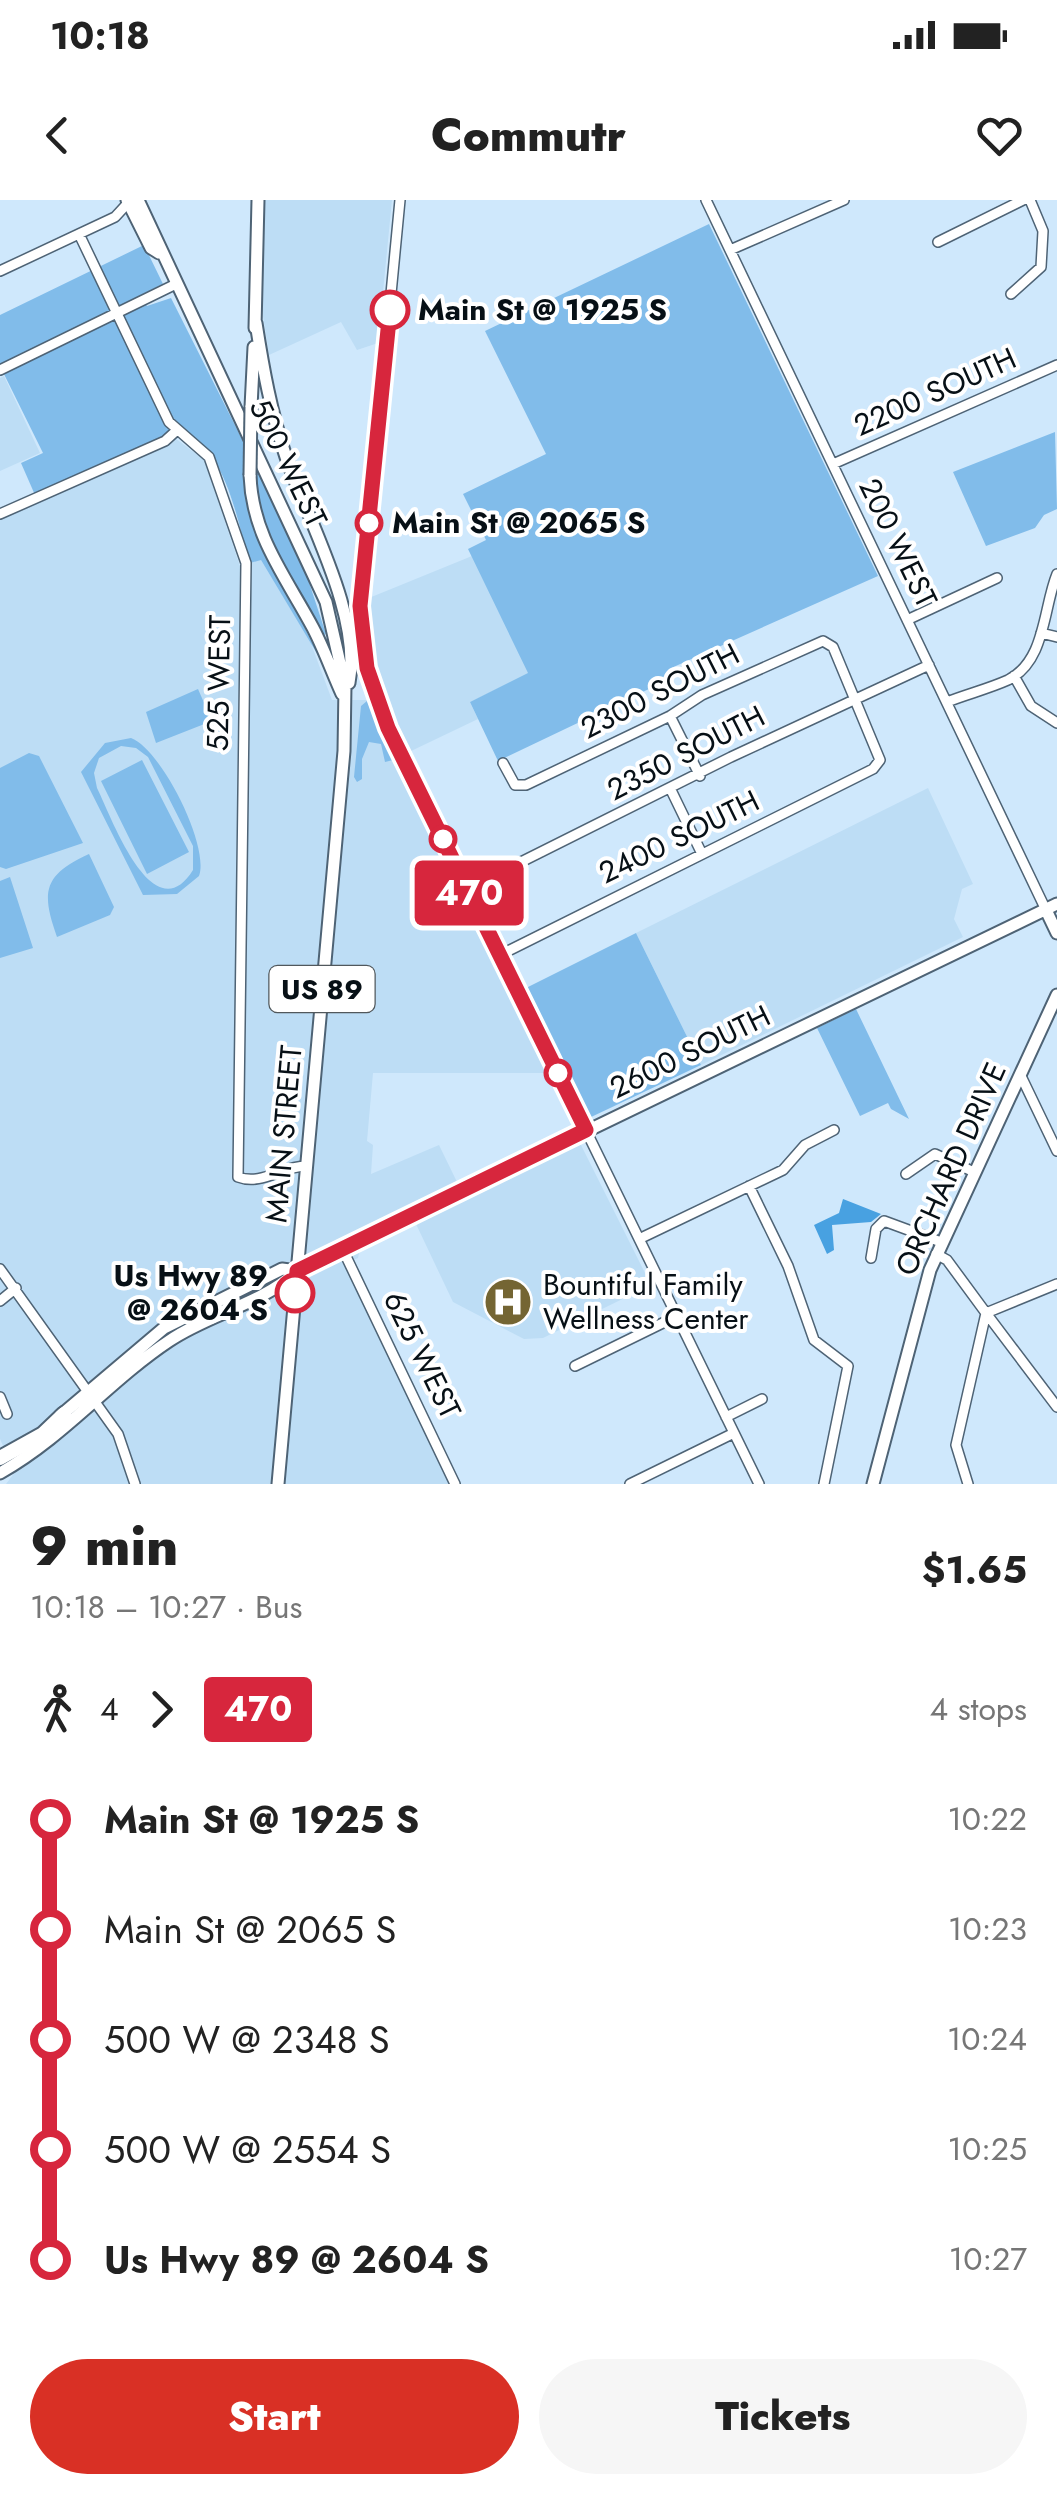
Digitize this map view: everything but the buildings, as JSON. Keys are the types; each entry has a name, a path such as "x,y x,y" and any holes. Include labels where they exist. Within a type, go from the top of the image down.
{"highway":[{"path":"0,1454 43,1434 64,1414"}],"main road":[{"path":"258,200 250,476 258,529 311,625 346,702"},
{"name":"500 WEST","path":"131,201 326,602 340,649 346,702"},
{"path":"256,322 268,394 286,457 338,590 352,670 346,702"},
{"name":"MAIN STREET","path":"297,1271 346,702"},
{"path":"1051,906 1057,933"},
{"name":"2600 SOUTH","path":"64,1414 173,1322 282,1270 297,1271 1051,906"},
{"name":"ORCHARD DRIVE","path":"873,1484 939,1248 1057,995"},
{"path":"0,1473 45,1446 174,1338 277,1286 297,1271"},
{"name":"US 89","path":"278,1484 297,1271"}],"street":[{"path":"400,200 360,606 367,668 376,699 467,889 759,1484"},
{"name":"200 WEST","path":"706,200 947,702 1051,906"},
{"path":"730,250 844,200"},
{"path":"938,242 1027,200 1043,232 1041,267 1011,294"},
{"path":"0,271 115,216 131,201"},
{"name":"525 WEST","path":"79,234 176,431 209,457 246,568 238,1177 253,1181 287,1167 306,1166"},
{"path":"0,370 174,285"},
{"name":"2200 SOUTH","path":"832,464 1057,365"},
{"path":"0,514 165,442 176,431"},
{"path":"947,702 1014,676 1033,655 1057,574"},
{"path":"907,620 996,578"},
{"path":"1041,633 1057,636"},
{"name":"2300 SOUTH","path":"502,763 517,787 670,716 702,695 826,641 833,647 856,699"},
{"name":"2350 SOUTH","path":"467,889 929,665"},
{"path":"1014,676 1031,706 1057,723"},
{"name":"2400 SOUTH","path":"500,954 880,763 856,699"},
{"path":"670,716 700,776"},
{"path":"670,790 702,854"},
{"path":"1020,1074 1057,1151"},
{"path":"639,1239 783,1170 805,1145 834,1130"},
{"path":"906,1174 935,1154 974,1172"},
{"path":"749,1186 788,1266 814,1340 826,1353 846,1361"},
{"path":"872,1258 876,1228 884,1222 939,1248 1057,1407"},
{"name":"625 WEST","path":"342,1248 455,1484"},
{"path":"0,1269 120,1439 135,1484"},
{"path":"986,1313 1057,1284"},
{"path":"0,1302 16,1288"},
{"path":"968,1484 956,1445 986,1313"},
{"path":"575,1366 677,1316"},
{"path":"846,1361 858,1354"},
{"path":"824,1484 848,1371 846,1361"},
{"path":"0,1397 6,1414"},
{"path":"726,1417 762,1399"},
{"path":"630,1484 734,1433"}],"shaded area":[{"path":"263,200 392,200 378,343 357,350 341,322 269,355 261,303"},
{"path":"709,224 878,576 669,669 672,678 498,761 470,702 528,673 468,549 486,540 463,494 546,454 485,331"},
{"path":"144,245 163,284 141,295 147,306 171,298 243,441 245,490 252,526 325,667 261,560 250,563 225,481 203,447 187,437 168,435 35,495 21,463 43,453 0,366 0,315"},
{"path":"4,376 40,453 0,471 0,378"},
{"path":"1055,432 1057,509 1044,515 1035,528 986,546 953,472"},
{"path":"175,438 204,460 240,566 236,873 246,869 250,563 255,559 261,560 310,641 332,700 369,700 550,1073 373,1073 367,1141 373,1145 371,1174 439,1145 457,1182 365,1226 358,1258 344,1264 450,1484 6,1484 15,1472 0,1439 0,519"},
{"path":"258,470 305,570 326,634 322,636 268,542 253,477"},
{"path":"472,556 529,674 470,702 478,719 409,752 376,675 369,635 369,598"},
{"path":"198,689 212,721 156,743 146,712"},
{"path":"367,701 393,760 385,762 381,744 369,742 362,759 362,779 357,782 354,777 361,706"},
{"path":"131,738 143,746 180,800 200,862 199,876 177,894 143,895 81,772 105,743","holes":["121,746 136,748 148,757 193,846 193,870 178,886 163,888 149,880 135,864 97,788 94,773 99,758"]},
{"path":"29,753 39,756 83,843 6,869 0,867 0,768"},
{"path":"142,760 189,852 147,874 101,781"},
{"path":"928,788 973,884 962,889 954,919 963,937 701,1065 636,933"},
{"path":"89,854 114,907 110,915 57,937 49,908 50,886 62,870"},
{"path":"10,877 33,948 0,958 0,881"},
{"path":"636,933 701,1065 589,1118 524,989"},
{"path":"856,1009 909,1119 888,1103 860,1116 817,1028"},
{"path":"580,1143 651,1285 543,1338 524,1339 453,1302 416,1224"},
{"path":"843,1199 881,1214 871,1222 832,1225 834,1250 827,1254 814,1225 839,1213"}],"bus line":[{"name":"470","path":"295,1293 297,1271 586,1130 388,728 367,668 360,606 390,310"}],"place":[{"name":"Main St @ 1925 S","path":"390,310"},
{"name":"Main St @ 2065 S","path":"369,523"},
{"name":"Us Hwy 89 @ 2604 S","path":"295,1293"},
{"name":"Bountiful Family Wellness Center","path":"508,1302"}]}
